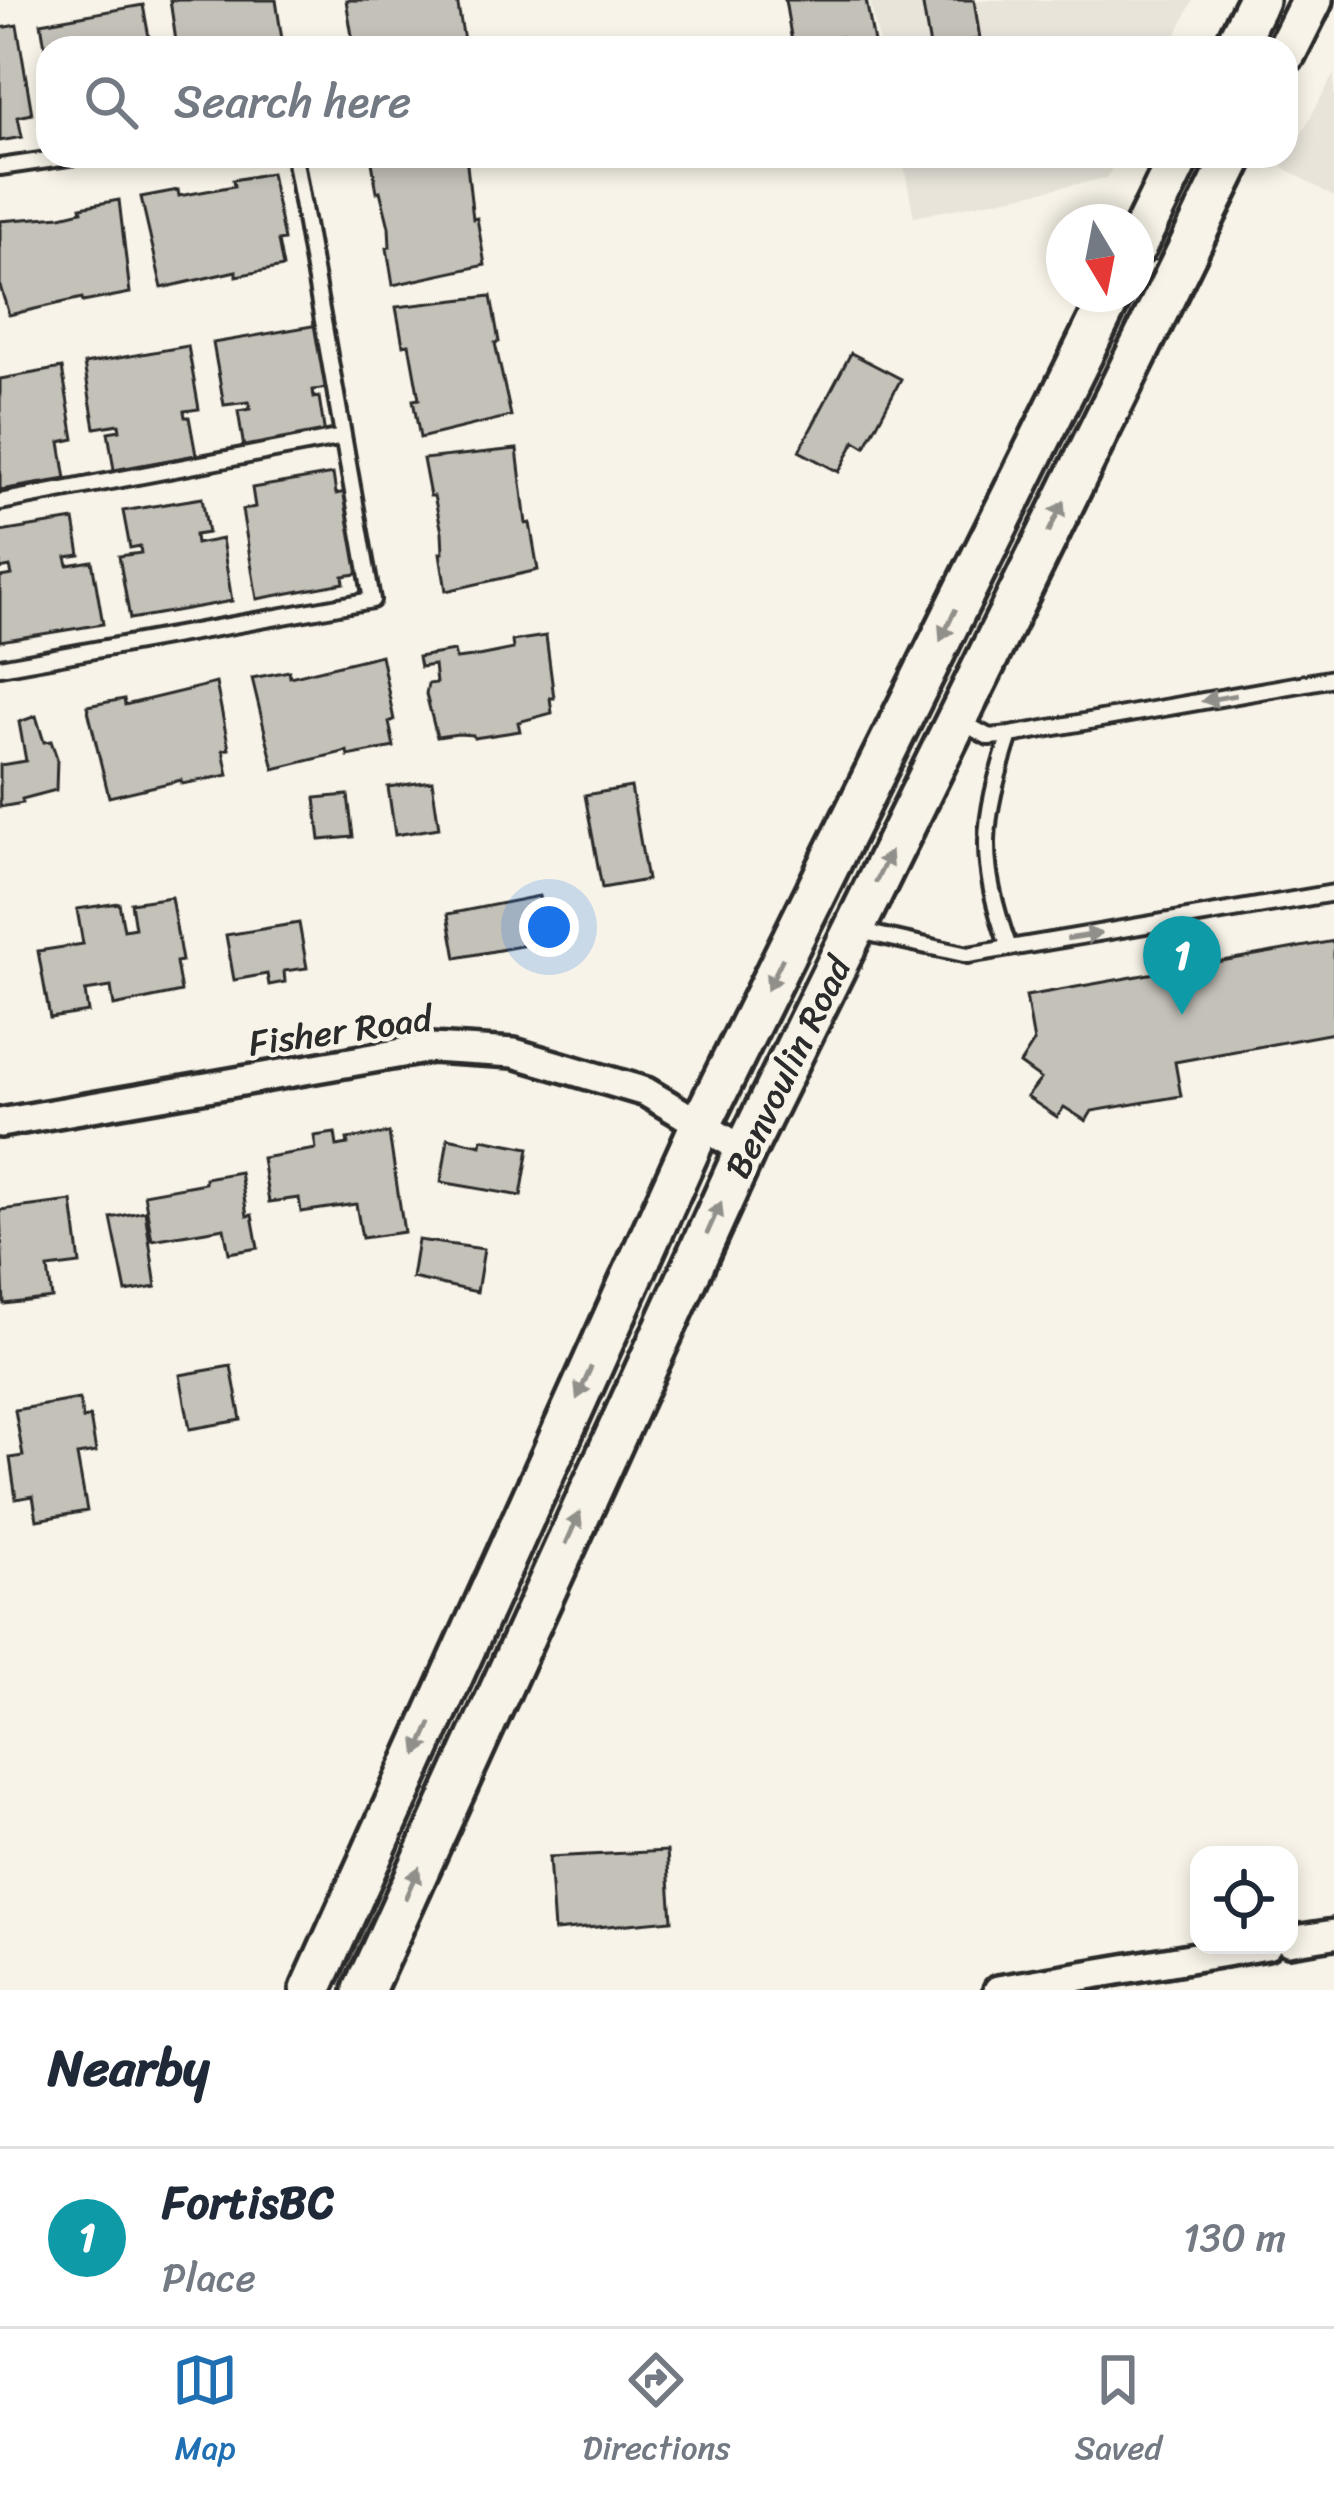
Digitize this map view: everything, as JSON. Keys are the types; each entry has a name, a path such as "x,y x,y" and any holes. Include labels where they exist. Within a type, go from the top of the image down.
{"main road":[{"path":"1240,36 1258,0"},
{"path":"1294,36 1312,0"},
{"path":"1154,209 1174,168"},
{"name":"Benvoulin Road","path":"364,1990 745,1150 1228,168"},
{"name":"Benvoulin Road","path":"311,1990 701,1124 1103,312"}],"street":[{"name":"Fisher Road","path":"0,1124 431,1048 514,1053 646,1092 745,1150"},
{"path":"1298,1940 1334,1934"},
{"path":"998,1990 1213,1954"}],"lane":[{"path":"0,167 36,162"},
{"path":"0,667 372,600 295,168"},
{"path":"0,502 343,437"},
{"path":"956,719 989,737 1010,735 1334,678"},
{"path":"1009,948 990,893 985,839 995,780 1010,735"},
{"path":"854,929 968,955 1334,893"}],"shaded area":[{"path":"870,0 1193,0 1176,36 878,36"},
{"path":"1334,74 1334,197 1285,168 1298,168 1298,140"},
{"path":"904,168 1112,168 1107,178 914,217"}],"building":[{"path":"170,0 276,0 281,36 175,36"},
{"path":"346,0 457,0 463,36 352,36"},
{"path":"785,0 866,0 873,36 791,36"},
{"path":"922,0 974,0 980,36 928,36"},
{"path":"143,5 149,36 43,36 41,23"},
{"path":"17,25 32,114 18,117 22,137 0,141 0,28"},
{"path":"373,168 467,168 485,265 393,285 389,227"},
{"path":"271,173 284,240 278,241 283,267 236,276 236,271 162,288 141,197 234,186 233,180"},
{"path":"119,200 130,293 83,302 82,298 9,315 0,286 0,221 61,216"},
{"path":"491,296 499,342 495,343 511,416 420,438 409,344 403,345 396,307"},
{"path":"318,325 329,388 313,390 314,398 319,397 325,435 244,448 238,411 250,409 249,402 224,405 213,343"},
{"path":"188,346 199,409 184,411 196,455 114,470 108,432 120,430 119,424 95,428 84,364"},
{"path":"851,353 901,379 865,447 855,441 839,472 799,451"},
{"path":"62,368 74,439 60,442 66,479 0,490 0,379"},
{"path":"517,449 526,524 530,523 538,570 446,591 442,532 423,459"},
{"path":"333,474 336,494 350,491 363,573 343,576 344,583 257,599 242,510 255,507 252,488"},
{"path":"202,498 208,533 195,535 196,544 222,539 232,601 130,619 119,556 141,553 140,546 130,548 123,511"},
{"path":"74,520 80,555 66,557 68,565 92,561 103,624 0,641 0,577 12,575 10,567 0,569 0,532"},
{"path":"546,636 552,713 518,722 520,731 474,738 437,737 426,694 428,684 436,683 434,665 420,667 418,657 454,651 456,659 473,657 513,649 512,641"},
{"path":"381,655 394,720 389,722 394,747 348,756 347,751 274,769 252,678 289,671 290,677"},
{"path":"216,683 229,749 223,750 228,775 182,784 181,780 109,797 87,706 124,699 125,705"},
{"path":"36,716 44,742 51,741 57,758 56,790 0,807 0,765 26,761 19,722"},
{"path":"432,781 439,828 395,835 388,787"},
{"path":"631,787 647,880 602,888 585,795"},
{"path":"348,795 353,837 320,840 315,798"},
{"path":"539,896 548,941 456,958 448,914"},
{"path":"171,897 182,961 176,962 181,992 114,1006 111,987 85,991 88,1012 50,1018 38,951 83,944 77,909 119,903 124,930 135,928 131,903"},
{"path":"299,923 307,968 284,971 285,982 269,985 267,974 234,980 226,935"},
{"path":"1334,941 1334,1033 1175,1062 1181,1096 1092,1111 1086,1121 1064,1107 1057,1117 1027,1097 1041,1079 1020,1064 1034,1042 1026,996"},
{"path":"335,1133 337,1146 348,1144 347,1139 389,1133 404,1232 362,1238 356,1204 301,1212 299,1198 269,1202 262,1158 316,1149 314,1136"},
{"path":"448,1138 529,1148 521,1196 441,1182"},
{"path":"240,1172 258,1248 229,1253 224,1228 152,1240 144,1194"},
{"path":"72,1201 80,1264 48,1268 52,1298 4,1304 0,1210"},
{"path":"145,1211 156,1287 126,1292 111,1218"},
{"path":"418,1240 484,1249 477,1292 412,1278"},
{"path":"231,1366 241,1420 190,1429 180,1375"},
{"path":"79,1399 83,1419 90,1417 96,1452 77,1455 87,1511 37,1520 33,1496 16,1499 10,1458 23,1456 15,1410"},
{"path":"667,1851 672,1920 554,1931 549,1857"}],"place":[{"name":"FortisBC","path":"1182,1015"}]}
